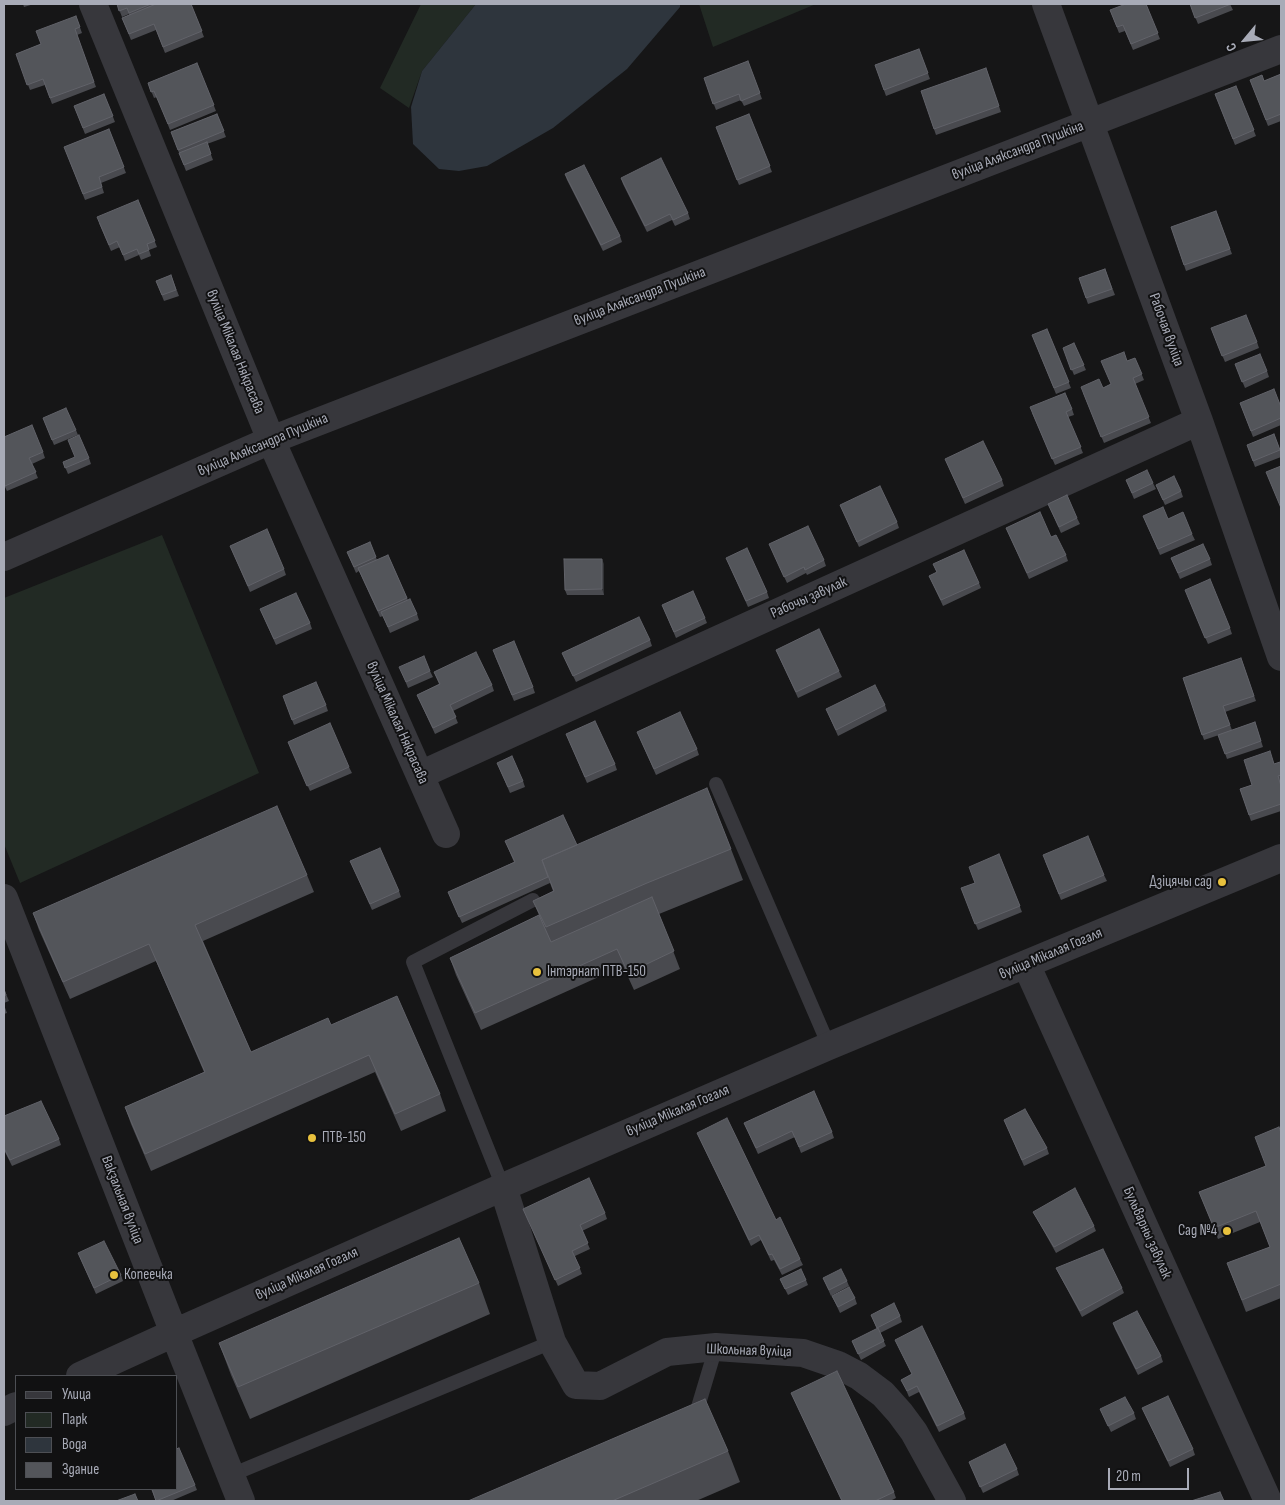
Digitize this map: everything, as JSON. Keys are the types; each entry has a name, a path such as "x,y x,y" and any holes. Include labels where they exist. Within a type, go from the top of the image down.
{"street":[{"name":"вуліца Мікалая Някрасава","path":"93,4 271,440 446,834"},
{"name":"Рабочая вуліца","path":"1046,4 1091,122 1199,421 1281,657"},
{"name":"вуліца Аляксандра Пушкіна","path":"4,557 271,440 1281,49"},
{"name":"Рабочы завулак","path":"420,775 1199,421"},
{"name":"вуліца Мікалая Гогаля","path":"82,1375 174,1332 503,1187 829,1046 1281,858"},
{"name":"Вакзальная вуліца","path":"4,898 241,1501"},
{"name":"Бульварны завулак","path":"1026,964 1268,1501"},
{"name":"Школьная вуліца","path":"503,1187 552,1342 576,1386 600,1386 667,1352 716,1347 803,1353 838,1365 859,1376 883,1394 914,1432 952,1501"}],"lane":[{"path":"716,784 829,1046"},
{"path":"503,1187 413,962 533,900"},
{"path":"231,1475 552,1342"},
{"path":"684,1430 693,1426 716,1347"}],"green space":[{"path":"421,4 476,4 422,71 409,108 380,88"},
{"path":"699,4 816,4 713,47"},
{"path":"162,535 259,773 20,883 4,844 4,598"}],"water":[{"path":"476,4 680,4 680,7 627,69 553,128 487,166 459,171 439,169 413,144 411,107 422,71"}],"building":[{"path":"117,4 151,4 129,13 127,8 119,11"},
{"path":"156,4 191,4 202,31 163,47 154,24 129,34 122,18"},
{"path":"1126,4 1146,4 1158,33 1131,44 1123,25 1117,27 1110,10"},
{"path":"1190,4 1231,4 1195,18"},
{"path":"76,16 80,27 75,29 94,82 50,98 43,79 27,85 16,54 41,44 36,31"},
{"path":"919,49 928,73 884,90 875,65"},
{"path":"748,61 760,93 741,101 739,94 713,104 704,78"},
{"path":"197,63 214,105 168,124 154,91 151,92 148,83"},
{"path":"986,68 999,106 934,129 921,91"},
{"path":"1281,74 1281,114 1266,120 1250,80 1262,75 1264,81"},
{"path":"1236,86 1254,130 1233,139 1215,94"},
{"path":"104,94 113,116 83,128 74,106"},
{"path":"217,114 224,131 178,150 171,132"},
{"path":"749,114 770,166 737,180 716,127"},
{"path":"109,129 124,167 99,177 102,187 83,194 64,147"},
{"path":"207,142 211,154 184,165 179,153"},
{"path":"661,158 688,213 673,220 670,214 645,226 621,178"},
{"path":"584,165 620,236 601,245 565,174"},
{"path":"138,200 155,241 147,244 149,250 139,254 137,249 123,255 117,241 109,245 97,217"},
{"path":"1216,211 1230,249 1184,265 1171,227"},
{"path":"1105,269 1112,289 1086,298 1079,278"},
{"path":"171,275 176,290 162,295 156,281"},
{"path":"1246,315 1257,342 1222,356 1211,328"},
{"path":"1047,329 1069,382 1054,388 1032,335"},
{"path":"1074,343 1084,365 1071,370 1063,348"},
{"path":"1124,352 1127,361 1135,358 1142,374 1133,378 1149,417 1101,437 1081,387 1099,379 1103,388 1111,384 1101,361"},
{"path":"1260,354 1267,371 1242,382 1235,364"},
{"path":"1274,389 1281,407 1281,418 1251,431 1240,403"},
{"path":"1065,393 1072,409 1066,412 1081,447 1052,459 1030,407"},
{"path":"66,408 76,430 52,440 43,418"},
{"path":"32,425 43,452 29,458 36,472 5,486 4,437"},
{"path":"1274,434 1280,450 1253,461 1247,445"},
{"path":"79,435 89,458 65,468 63,462 75,457 68,440"},
{"path":"983,441 1002,480 963,498 945,459"},
{"path":"1281,466 1281,508 1266,472"},
{"path":"1147,470 1153,483 1132,493 1126,480"},
{"path":"1174,476 1181,491 1163,500 1156,485"},
{"path":"880,486 897,522 857,542 840,505"},
{"path":"1067,495 1077,518 1059,527 1048,504"},
{"path":"1163,507 1168,519 1183,512 1192,534 1158,549 1143,516"},
{"path":"1040,512 1051,537 1056,535 1066,555 1027,573 1006,528"},
{"path":"808,526 824,560 805,570 804,567 784,577 769,544"},
{"path":"267,529 284,569 248,586 230,546"},
{"path":"370,542 376,557 354,567 347,552"},
{"path":"1203,544 1210,559 1178,573 1171,558"},
{"path":"747,548 767,592 746,601 726,558"},
{"path":"964,550 979,583 941,600 929,576 937,572 933,564"},
{"path":"388,555 407,598 378,611 358,568"},
{"path":"564,559 602,559 602,589 565,590"},
{"path":"1210,579 1230,628 1205,638 1185,590"},
{"path":"693,591 705,618 674,632 662,605"},
{"path":"296,593 310,623 274,639 260,609"},
{"path":"410,599 417,614 388,627 381,612"},
{"path":"639,617 650,640 573,676 562,653"},
{"path":"819,629 839,671 796,692 776,650"},
{"path":"514,641 533,687 512,695 493,650"},
{"path":"476,652 492,685 450,705 456,717 433,728 417,695 440,684 434,672"},
{"path":"424,656 430,671 406,682 399,667"},
{"path":"1241,658 1254,696 1223,706 1230,725 1202,735 1183,678"},
{"path":"316,682 326,705 292,720 283,696"},
{"path":"875,685 885,705 836,730 826,709"},
{"path":"680,712 697,749 654,769 637,732"},
{"path":"595,721 615,764 585,777 566,734"},
{"path":"1255,722 1261,741 1225,754 1218,735"},
{"path":"330,723 349,767 307,786 288,742"},
{"path":"1270,751 1274,764 1280,762 1281,775 1278,776 1281,786 1281,804 1249,815 1240,789 1252,785 1244,760"},
{"path":"512,756 523,781 508,787 497,763"},
{"path":"707,788 731,849 546,927 533,901 554,891 542,860"},
{"name":"ПТВ-150","path":"277,806 307,875 195,925 251,1052 328,1018 331,1025 397,996 440,1094 395,1114 369,1055 145,1154 125,1107 205,1072 149,944 63,982 33,913"},
{"path":"563,815 577,845 542,860 548,877 459,917 448,892 515,862 505,841"},
{"path":"1088,836 1104,875 1059,894 1043,855"},
{"path":"380,848 399,891 370,904 350,861"},
{"path":"999,854 1020,906 975,924 961,888 975,883 969,867"},
{"name":"Інтэрнат ПТВ-150","path":"652,897 674,951 628,973 617,949 475,1013 450,958 539,915 551,942"},
{"path":"814,1091 832,1132 799,1147 792,1131 756,1148 744,1123"},
{"path":"41,1101 59,1139 10,1160 4,1148 4,1116"},
{"path":"1025,1109 1047,1148 1022,1160 1004,1120"},
{"path":"727,1118 776,1220 780,1217 800,1259 780,1269 772,1254 769,1255 759,1235 749,1240 697,1133"},
{"name":"Сад №4","path":"1279,1127 1281,1133 1281,1284 1242,1300 1227,1263 1270,1247 1256,1211 1214,1228 1199,1192 1266,1166 1255,1137"},
{"path":"589,1178 605,1213 580,1225 588,1243 572,1251 580,1268 555,1280 523,1209"},
{"path":"1075,1188 1094,1226 1054,1247 1033,1212"},
{"path":"459,1238 479,1283 238,1387 219,1343"},
{"path":"104,1241 121,1275 94,1288 78,1253"},
{"path":"1103,1249 1122,1288 1080,1311 1056,1268"},
{"path":"801,1269 806,1280 785,1289 780,1279"},
{"path":"841,1269 847,1281 829,1290 823,1278"},
{"path":"849,1287 855,1298 838,1307 832,1296"},
{"path":"894,1303 900,1316 877,1328 871,1315"},
{"path":"1137,1311 1161,1356 1136,1369 1113,1323"},
{"path":"922,1326 964,1413 937,1426 917,1386 907,1391 901,1380 912,1374 895,1340"},
{"path":"878,1328 884,1341 858,1354 852,1341"},
{"path":"837,1371 894,1492 875,1501 842,1501 791,1393"},
{"path":"1168,1396 1193,1449 1168,1461 1142,1408"},
{"path":"1125,1397 1134,1413 1108,1426 1100,1409"},
{"path":"705,1399 728,1451 612,1501 468,1501"},
{"path":"1005,1444 1017,1469 980,1487 969,1462"},
{"path":"178,1448 195,1485 156,1501 152,1490 178,1490"},
{"path":"1220,1492 1224,1501 1191,1501"},
{"path":"135,1494 138,1501 116,1501"}],"place":[{"name":"Дзіцячы сад","path":"1222,882"},
{"name":"Інтэрнат ПТВ-150","path":"537,972"},
{"name":"ПТВ-150","path":"312,1138"},
{"name":"Сад №4","path":"1227,1231"},
{"name":"Копеечка","path":"114,1275"}]}
